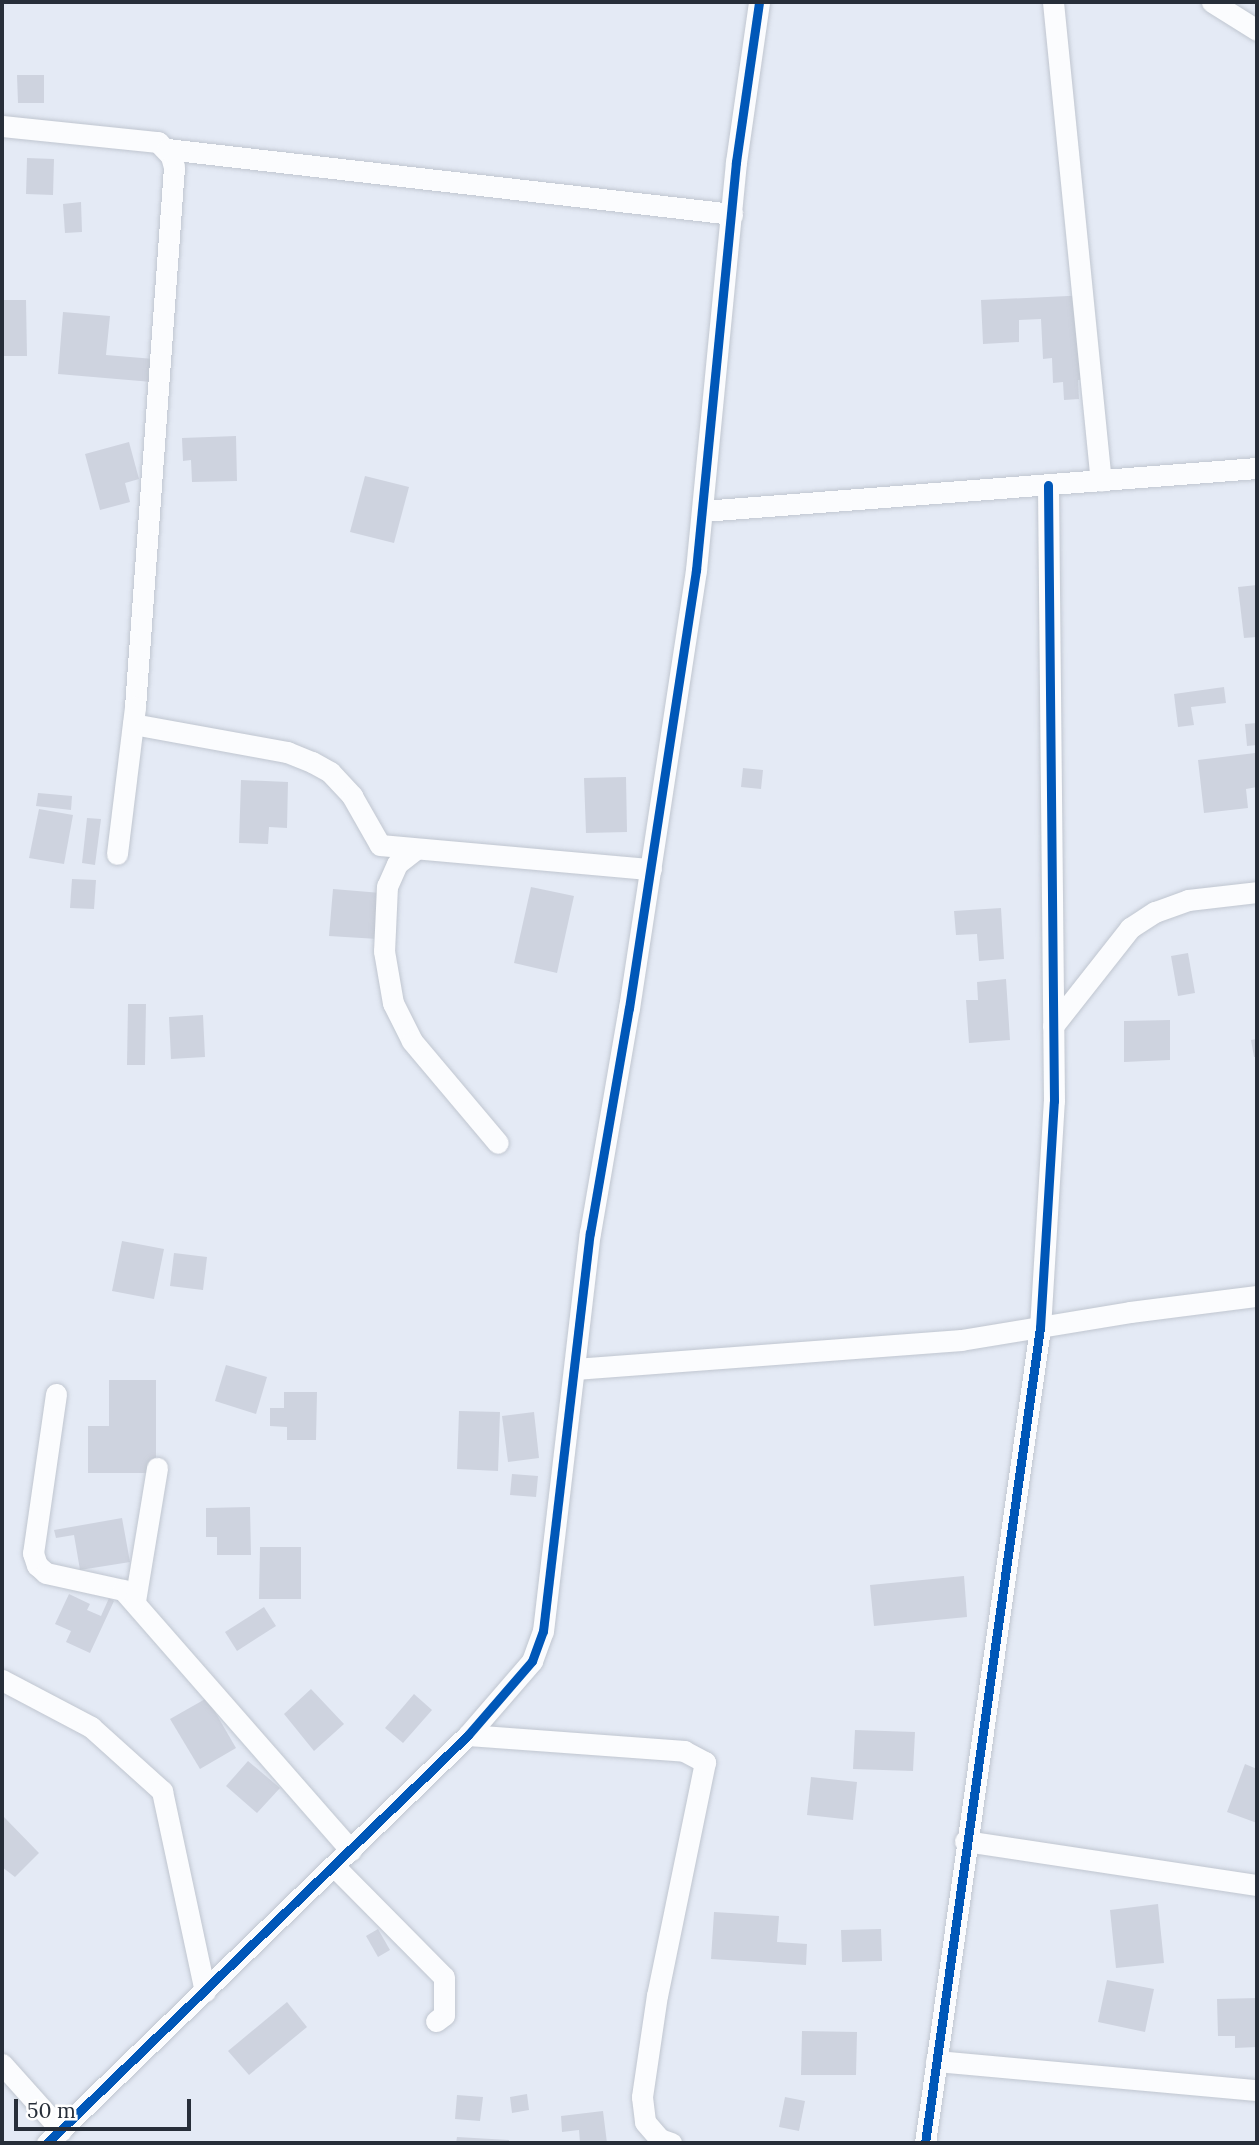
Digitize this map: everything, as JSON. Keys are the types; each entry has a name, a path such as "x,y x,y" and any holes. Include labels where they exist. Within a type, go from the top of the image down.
{"street":[{"path":"2,2064 54,2136 468,1735 524,1672 543,1631 590,1233 652,869 703,511 732,214 759,2"},
{"path":"1052,2 1101,481"},
{"path":"1212,2 1257,30"},
{"path":"2,126 158,142 167,149 174,167 133,724 117,854"},
{"path":"167,149 732,214"},
{"path":"703,511 1257,468"},
{"path":"925,2143 965,1841 1040,1328 1054,1101 1048,485"},
{"path":"133,724 287,752 312,762 330,772 352,796 380,845 652,869"},
{"path":"416,849 397,864 387,886 384,951 393,1003 412,1041 498,1143"},
{"path":"1053,1026 1098,964 1138,923 1188,900 1257,892"},
{"path":"575,1369 961,1340 1257,1296"},
{"path":"56,1394 33,1553 37,1565 46,1573 108,1584 135,1601 351,1850"},
{"path":"135,1601 157,1468"},
{"path":"2,1680 92,1727 162,1791 205,1991"},
{"path":"468,1735 684,1751 705,1762 657,1995 642,2097 645,2122 660,2139 671,2143"},
{"path":"965,1841 1257,1885"},
{"path":"334,1866 444,1976 444,2015 436,2021"},
{"path":"936,2062 1257,2090"}],"building":[{"path":"17,75 44,75 44,103 18,103"},
{"path":"27,158 54,159 53,195 26,194"},
{"path":"81,202 82,232 65,233 63,204"},
{"path":"1089,295 1092,379 1078,380 1079,399 1064,400 1063,382 1053,383 1052,358 1043,359 1041,319 1019,320 1019,342 983,344 981,300"},
{"path":"2,300 26,300 27,356 2,356"},
{"path":"63,312 110,316 106,355 154,359 152,382 58,374"},
{"path":"236,436 237,481 192,482 191,460 183,461 182,438"},
{"path":"129,442 139,479 125,483 130,502 100,510 85,454"},
{"path":"365,476 409,487 394,543 350,532"},
{"path":"1257,585 1257,637 1244,638 1238,587"},
{"path":"1224,687 1226,703 1191,707 1194,725 1178,727 1174,694"},
{"path":"1257,723 1257,745 1247,746 1245,724"},
{"path":"1255,753 1257,787 1246,789 1248,808 1204,813 1198,760"},
{"path":"743,768 763,770 761,789 741,787"},
{"path":"626,777 627,832 586,833 584,778"},
{"path":"241,780 288,782 287,828 269,827 268,844 239,843"},
{"path":"38,793 72,796 71,810 36,806"},
{"path":"39,809 73,815 64,864 29,858"},
{"path":"87,818 101,819 95,865 82,863"},
{"path":"72,879 96,880 94,909 70,908"},
{"path":"531,887 574,896 557,973 514,963"},
{"path":"333,889 381,893 378,939 329,936"},
{"path":"1001,908 1004,959 979,961 977,934 956,935 954,911"},
{"path":"1188,953 1195,993 1178,996 1171,956"},
{"path":"1006,979 1010,1040 969,1043 966,1000 978,1000 977,982"},
{"path":"128,1004 146,1004 145,1065 127,1065"},
{"path":"203,1015 205,1057 171,1059 169,1017"},
{"path":"1170,1020 1170,1060 1124,1062 1124,1021"},
{"path":"1257,1039 1257,1057 1254,1057 1251,1040"},
{"path":"122,1241 164,1249 154,1299 112,1291"},
{"path":"174,1253 207,1257 203,1290 170,1286"},
{"path":"226,1365 267,1377 256,1414 215,1401"},
{"path":"109,1380 156,1380 156,1473 88,1473 88,1426 109,1426"},
{"path":"284,1392 317,1392 316,1440 287,1440 287,1427 270,1426 270,1408 284,1408"},
{"path":"459,1411 500,1412 498,1471 457,1469"},
{"path":"534,1412 539,1458 508,1462 502,1416"},
{"path":"512,1474 538,1476 536,1497 510,1495"},
{"path":"250,1507 251,1555 217,1555 217,1537 206,1537 206,1508"},
{"path":"122,1518 130,1562 80,1570 74,1535 56,1538 54,1530"},
{"path":"260,1547 301,1547 301,1599 259,1599"},
{"path":"964,1576 967,1617 874,1626 870,1585"},
{"path":"69,1594 90,1604 87,1610 101,1616 109,1598 114,1601 90,1653 66,1642 71,1631 55,1624"},
{"path":"264,1607 276,1626 237,1651 225,1632"},
{"path":"311,1689 344,1724 314,1751 284,1714"},
{"path":"414,1694 432,1710 403,1743 385,1728"},
{"path":"207,1698 236,1748 200,1769 170,1719"},
{"path":"855,1730 915,1732 913,1771 853,1769"},
{"path":"248,1761 280,1788 257,1813 226,1786"},
{"path":"1245,1764 1257,1769 1257,1823 1227,1812"},
{"path":"811,1777 857,1782 853,1820 807,1815"},
{"path":"4,1817 39,1853 15,1877 2,1867"},
{"path":"1158,1904 1164,1963 1116,1968 1110,1910"},
{"path":"714,1912 779,1916 777,1942 807,1944 806,1965 711,1959"},
{"path":"378,1929 390,1950 378,1957 366,1936"},
{"path":"881,1929 882,1961 842,1962 841,1930"},
{"path":"1107,1980 1154,1989 1145,2032 1098,2022"},
{"path":"1257,1998 1257,2047 1235,2048 1235,2036 1218,2036 1217,1999"},
{"path":"287,2002 307,2027 249,2075 228,2051"},
{"path":"802,2031 857,2032 856,2075 801,2075"},
{"path":"527,2094 529,2110 512,2113 510,2097"},
{"path":"457,2095 483,2097 480,2121 455,2119"},
{"path":"785,2097 805,2101 799,2131 779,2127"},
{"path":"603,2111 607,2143 580,2143 579,2130 562,2132 561,2116"},
{"path":"457,2137 509,2140 509,2143 456,2143"}],"cycle path":[{"path":"47,2143 468,1735 532,1661 543,1631 590,1233 629,1008 696,570 736,162 759,2"},
{"path":"925,2143 1040,1328 1054,1101 1048,485"}]}
